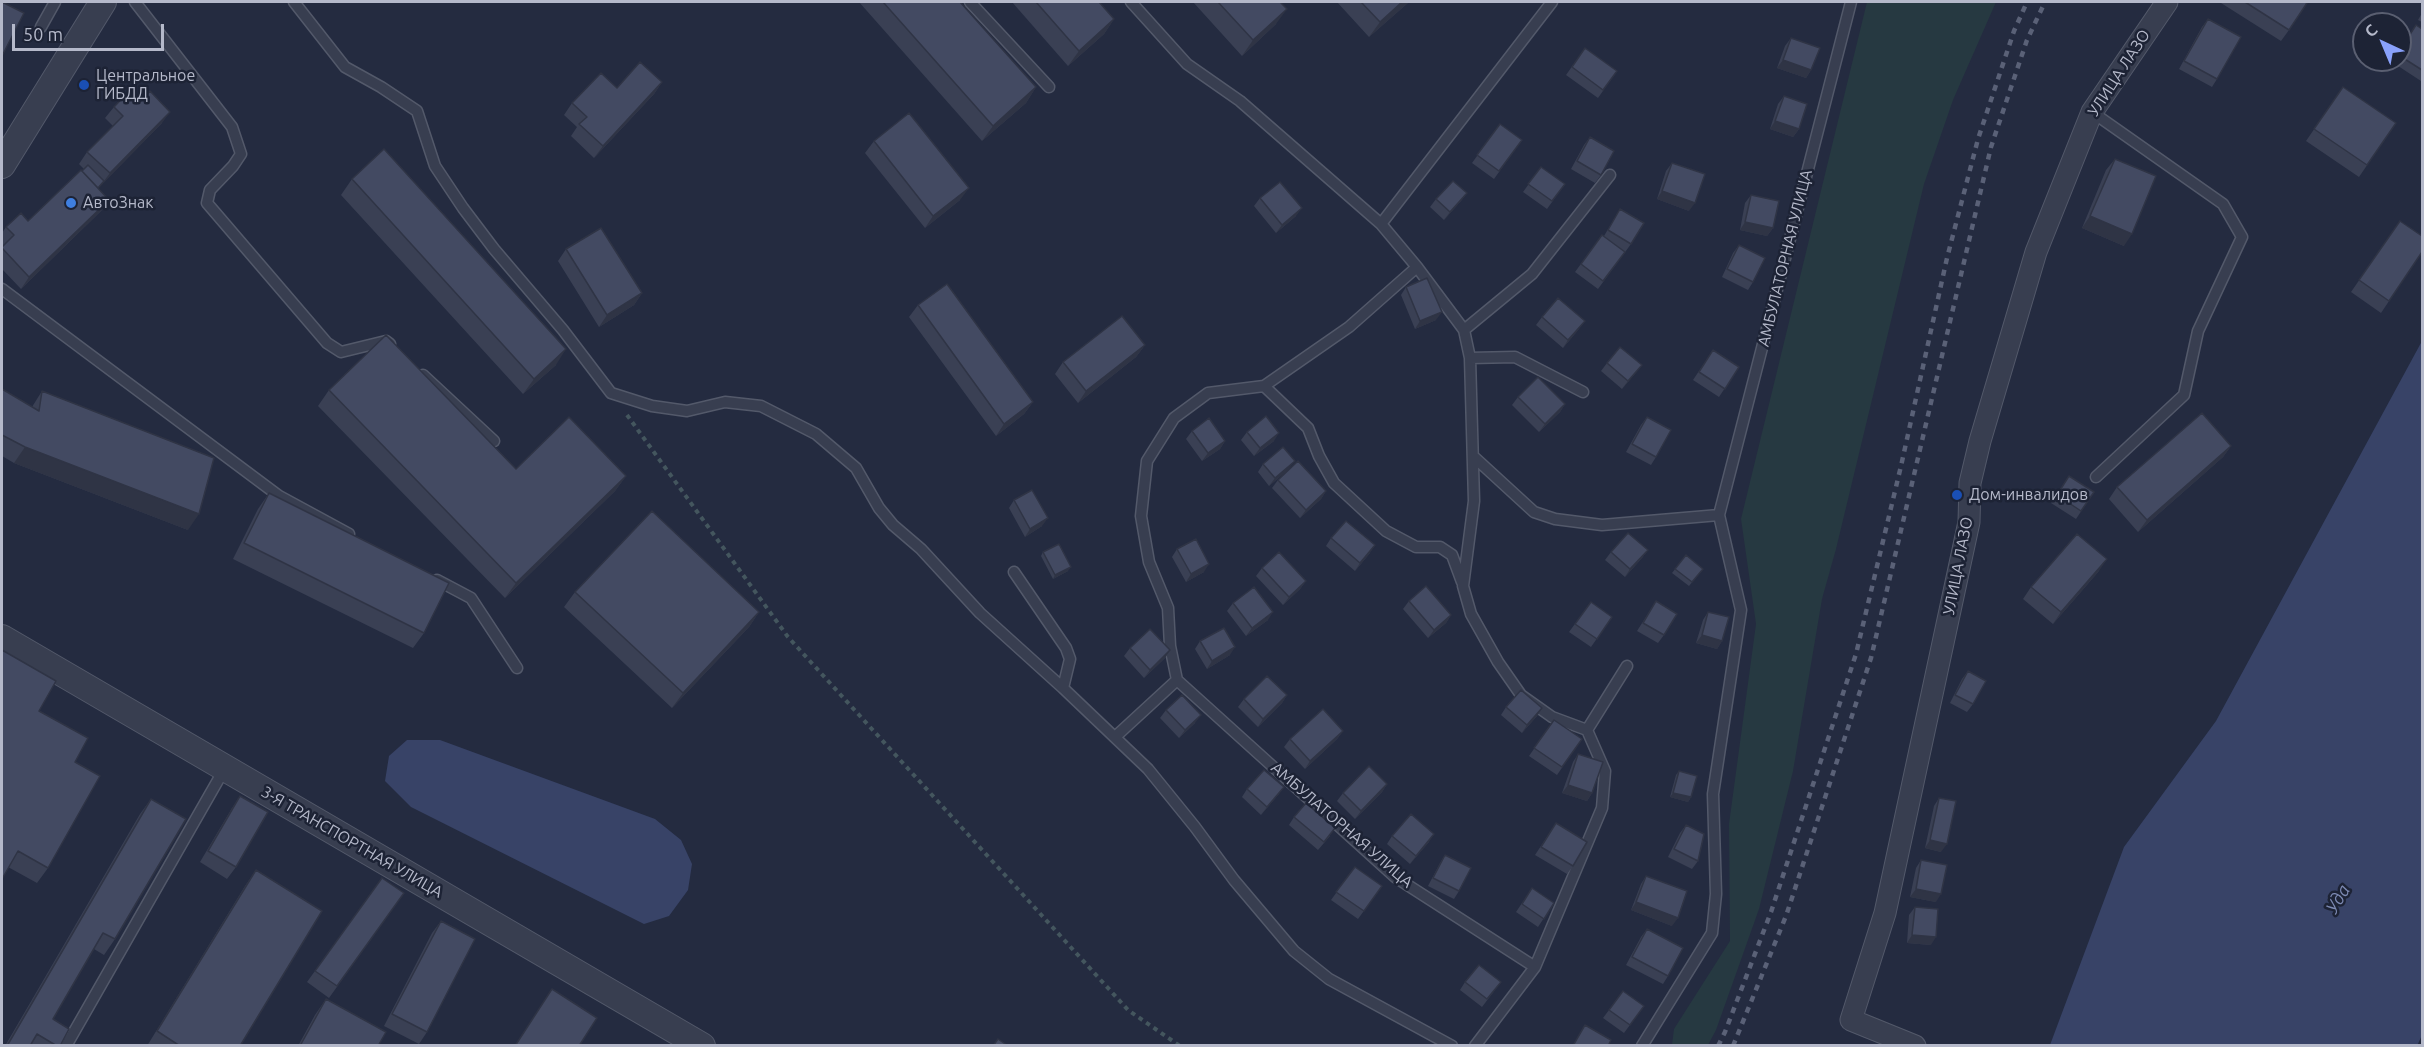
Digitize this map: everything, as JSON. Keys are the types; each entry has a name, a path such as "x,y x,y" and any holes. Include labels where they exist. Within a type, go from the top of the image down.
{"street":[{"path":"2,165 103,2"},
{"name":"УЛИЦА ЛАЗО","path":"1915,1046 1851,1020 1885,913 1969,522 1970,483 1980,441 2036,252 2092,112 2167,2"},
{"name":"3-Я ТРАНСПОРТНАЯ УЛИЦА","path":"2,638 688,1042"}],"lane":[{"path":"41,27 55,2"},
{"path":"135,2 232,127 241,154 210,190 207,203 327,343 341,352 386,341 395,349"},
{"path":"294,2 345,67 417,111 435,166 463,208 494,249 563,330 611,393 652,406 687,411 725,402 762,406 816,434 856,468 879,508 893,525 921,549 980,612 1148,769 1196,827 1234,880 1294,951 1329,979 1452,1046"},
{"path":"970,2 1049,87"},
{"path":"1131,2 1187,64 1240,101 1381,224 1417,267 1464,330 1470,358 1474,501 1463,586"},
{"path":"1381,224 1551,2"},
{"name":"АМБУЛАТОРНАЯ УЛИЦА","path":"1642,1046 1712,933 1716,894 1713,794 1741,610 1719,515 1851,2"},
{"path":"2092,112 2223,204 2242,237 2198,331 2184,395 2096,477"},
{"path":"1464,330 1532,274 1610,175"},
{"path":"1115,736 1177,680 1170,646 1168,608 1149,562 1141,516 1147,461 1174,418 1208,393 1264,386 1349,327 1417,267"},
{"path":"2,289 279,496 360,539"},
{"path":"1470,358 1515,357 1583,392"},
{"path":"411,364 495,441"},
{"path":"1264,386 1308,428 1319,456 1334,483 1386,531 1416,547 1440,547 1452,555 1471,614 1498,662 1521,695 1552,717 1587,729 1605,771 1602,808 1535,967 1475,1046"},
{"path":"1474,457 1534,512 1555,519 1602,525 1719,515"},
{"path":"1014,572 1066,648 1070,659 1063,688"},
{"path":"431,577 471,598 517,668"},
{"path":"1587,729 1627,666"},
{"name":"АМБУЛАТОРНАЯ УЛИЦА","path":"1177,680 1395,877 1535,967"},
{"path":"66,1046 225,768"}],"path":[{"path":"611,393 788,637 1128,1010 1180,1046"}],"shaded area":[{"path":"1867,2 1996,2 1953,100 1924,184 1822,599 1793,771 1759,909 1716,1030 1708,1045 1672,1045 1674,1029 1730,941 1729,824 1756,624 1741,519"}],"water":[{"name":"Уда","path":"2422,341 2422,1035 2417,1046 2050,1045 2124,847 2216,721"},
{"path":"407,740 440,740 655,819 681,840 692,864 688,890 669,916 644,924 411,807 385,781 389,756"}],"building":[{"path":"2,2 24,13 2,56"},
{"path":"883,2 960,2 1036,87 993,126"},
{"path":"1036,2 1099,2 1114,19 1079,51"},
{"path":"1218,2 1280,2 1287,9 1253,40"},
{"path":"1361,2 1402,2 1380,22"},
{"path":"2245,2 2305,2 2307,3 2289,30"},
{"path":"2208,19 2241,37 2217,79 2184,61"},
{"path":"2416,25 2422,29 2422,70 2412,64 2412,31"},
{"path":"1791,38 1820,48 1811,70 1783,60"},
{"path":"1585,48 1617,71 1603,90 1572,67"},
{"path":"640,62 662,82 603,146 579,124 587,117 572,103 601,73 617,88"},
{"path":"2343,87 2396,123 2367,165 2314,129"},
{"path":"130,90 141,101 150,91 170,112 110,173 87,152 123,116 114,107"},
{"path":"1784,96 1807,104 1799,129 1775,121"},
{"path":"909,113 969,188 933,216 874,141"},
{"path":"1500,124 1522,140 1499,171 1477,155"},
{"path":"1590,137 1614,151 1601,175 1577,161"},
{"path":"384,149 566,349 534,379 352,179"},
{"path":"2115,159 2156,176 2132,234 2090,216"},
{"path":"1672,163 1705,174 1695,203 1662,191"},
{"path":"88,165 104,181 98,188 82,171"},
{"path":"1541,167 1565,184 1552,201 1528,184"},
{"path":"81,170 109,200 29,277 2,248 14,235 6,227 21,213 28,221"},
{"path":"1453,181 1467,193 1450,212 1436,199"},
{"path":"1280,182 1302,208 1282,225 1260,198"},
{"path":"1751,195 1779,201 1773,228 1745,222"},
{"path":"1620,209 1644,223 1631,244 1608,230"},
{"path":"2400,221 2422,236 2422,252 2389,301 2359,280"},
{"path":"601,228 642,293 607,315 566,249"},
{"path":"1602,235 1625,252 1603,281 1581,264"},
{"path":"1739,245 1765,258 1753,282 1727,269"},
{"path":"1427,278 1442,312 1420,321 1406,287"},
{"path":"947,284 1033,402 1004,424 918,305"},
{"path":"1558,298 1585,321 1568,340 1542,317"},
{"path":"1122,316 1145,345 1086,391 1063,362"},
{"path":"386,335 516,469 569,417 626,476 516,583 329,390"},
{"path":"1620,347 1642,365 1628,381 1607,363"},
{"path":"1713,350 1739,367 1725,389 1699,372"},
{"path":"1538,377 1565,404 1545,424 1518,397"},
{"path":"2,389 39,411 42,391 214,458 199,514 25,447 2,435"},
{"path":"2202,413 2231,446 2147,520 2117,487"},
{"path":"1266,416 1279,433 1260,448 1247,432"},
{"path":"1647,417 1671,430 1656,457 1632,444"},
{"path":"1209,418 1225,441 1208,453 1192,431"},
{"path":"1283,447 1295,461 1275,478 1263,464"},
{"path":"1298,461 1326,491 1306,510 1278,480"},
{"path":"2069,476 2094,492 2081,511 2057,495"},
{"path":"1032,490 1048,518 1030,529 1014,500"},
{"path":"269,493 449,583 424,633 244,543"},
{"path":"652,511 759,612 683,693 575,592"},
{"path":"1346,521 1375,545 1360,563 1331,538"},
{"path":"1628,533 1648,550 1630,569 1611,552"},
{"path":"2077,534 2107,559 2061,612 2031,587"},
{"path":"1196,539 1209,564 1191,574 1177,549"},
{"path":"1059,544 1071,567 1055,575 1043,552"},
{"path":"1279,552 1306,581 1289,597 1262,568"},
{"path":"1686,555 1703,569 1692,582 1675,569"},
{"path":"1426,586 1451,615 1434,630 1409,601"},
{"path":"1254,587 1273,612 1252,628 1233,603"},
{"path":"1656,601 1677,614 1664,635 1643,623"},
{"path":"1591,602 1612,617 1597,639 1575,624"},
{"path":"1708,612 1729,617 1722,641 1702,635"},
{"path":"1224,628 1235,647 1212,661 1200,641"},
{"path":"1150,629 1170,650 1150,670 1130,648"},
{"path":"2,650 56,681 39,711 88,738 75,762 100,776 48,868 18,851 2,879"},
{"path":"1968,671 1986,681 1973,704 1955,695"},
{"path":"1267,676 1287,695 1263,719 1244,699"},
{"path":"1521,690 1542,708 1527,725 1506,707"},
{"path":"1182,695 1201,715 1185,730 1166,710"},
{"path":"1323,709 1343,731 1310,761 1290,739"},
{"path":"1554,720 1582,739 1562,767 1534,748"},
{"path":"1578,754 1603,762 1592,793 1568,785"},
{"path":"1369,766 1387,784 1361,811 1343,793"},
{"path":"1264,770 1284,787 1267,807 1247,789"},
{"path":"1679,771 1697,776 1691,797 1673,793"},
{"path":"240,796 268,812 236,867 208,851"},
{"path":"1939,798 1956,801 1947,844 1930,840"},
{"path":"151,799 186,819 115,939 103,933 53,1019 69,1029 60,1046 37,1034 30,1046 7,1046"},
{"path":"1306,803 1335,828 1324,842 1294,817"},
{"path":"1411,814 1434,834 1416,856 1392,836"},
{"path":"1556,823 1587,842 1573,866 1541,847"},
{"path":"1686,825 1704,834 1698,861 1674,849"},
{"path":"1445,855 1471,868 1459,891 1433,878"},
{"path":"1921,860 1947,865 1941,894 1916,889"},
{"path":"1355,867 1382,886 1364,911 1336,892"},
{"path":"256,870 322,911 240,1046 180,1046 157,1031"},
{"path":"1646,876 1687,891 1678,918 1636,902"},
{"path":"382,878 404,893 337,986 315,971"},
{"path":"1532,888 1554,903 1544,919 1522,904"},
{"path":"1915,907 1938,909 1936,937 1912,935"},
{"path":"441,921 475,939 427,1032 392,1014"},
{"path":"1647,929 1683,948 1668,976 1632,957"},
{"path":"1479,965 1501,982 1487,999 1465,982"},
{"path":"552,989 597,1018 579,1046 515,1046"},
{"path":"1623,991 1644,1006 1630,1025 1609,1010"},
{"path":"326,999 386,1032 378,1046 300,1046"},
{"path":"1585,1025 1611,1040 1608,1046 1577,1046 1574,1044"},
{"path":"998,1039 1008,1046 993,1046"}],"railway":[{"path":"1718,1046 1771,912 1856,654 1947,258 1978,139 2014,31 2027,2"},
{"path":"1733,1046 1786,916 1871,658 1991,147 2027,40 2045,2"}],"place":[{"name":"Центральное ГИБДД","path":"84,85"},
{"name":"АвтоЗнак","path":"71,203"},
{"name":"Дом-инвалидов","path":"1957,495"}]}
